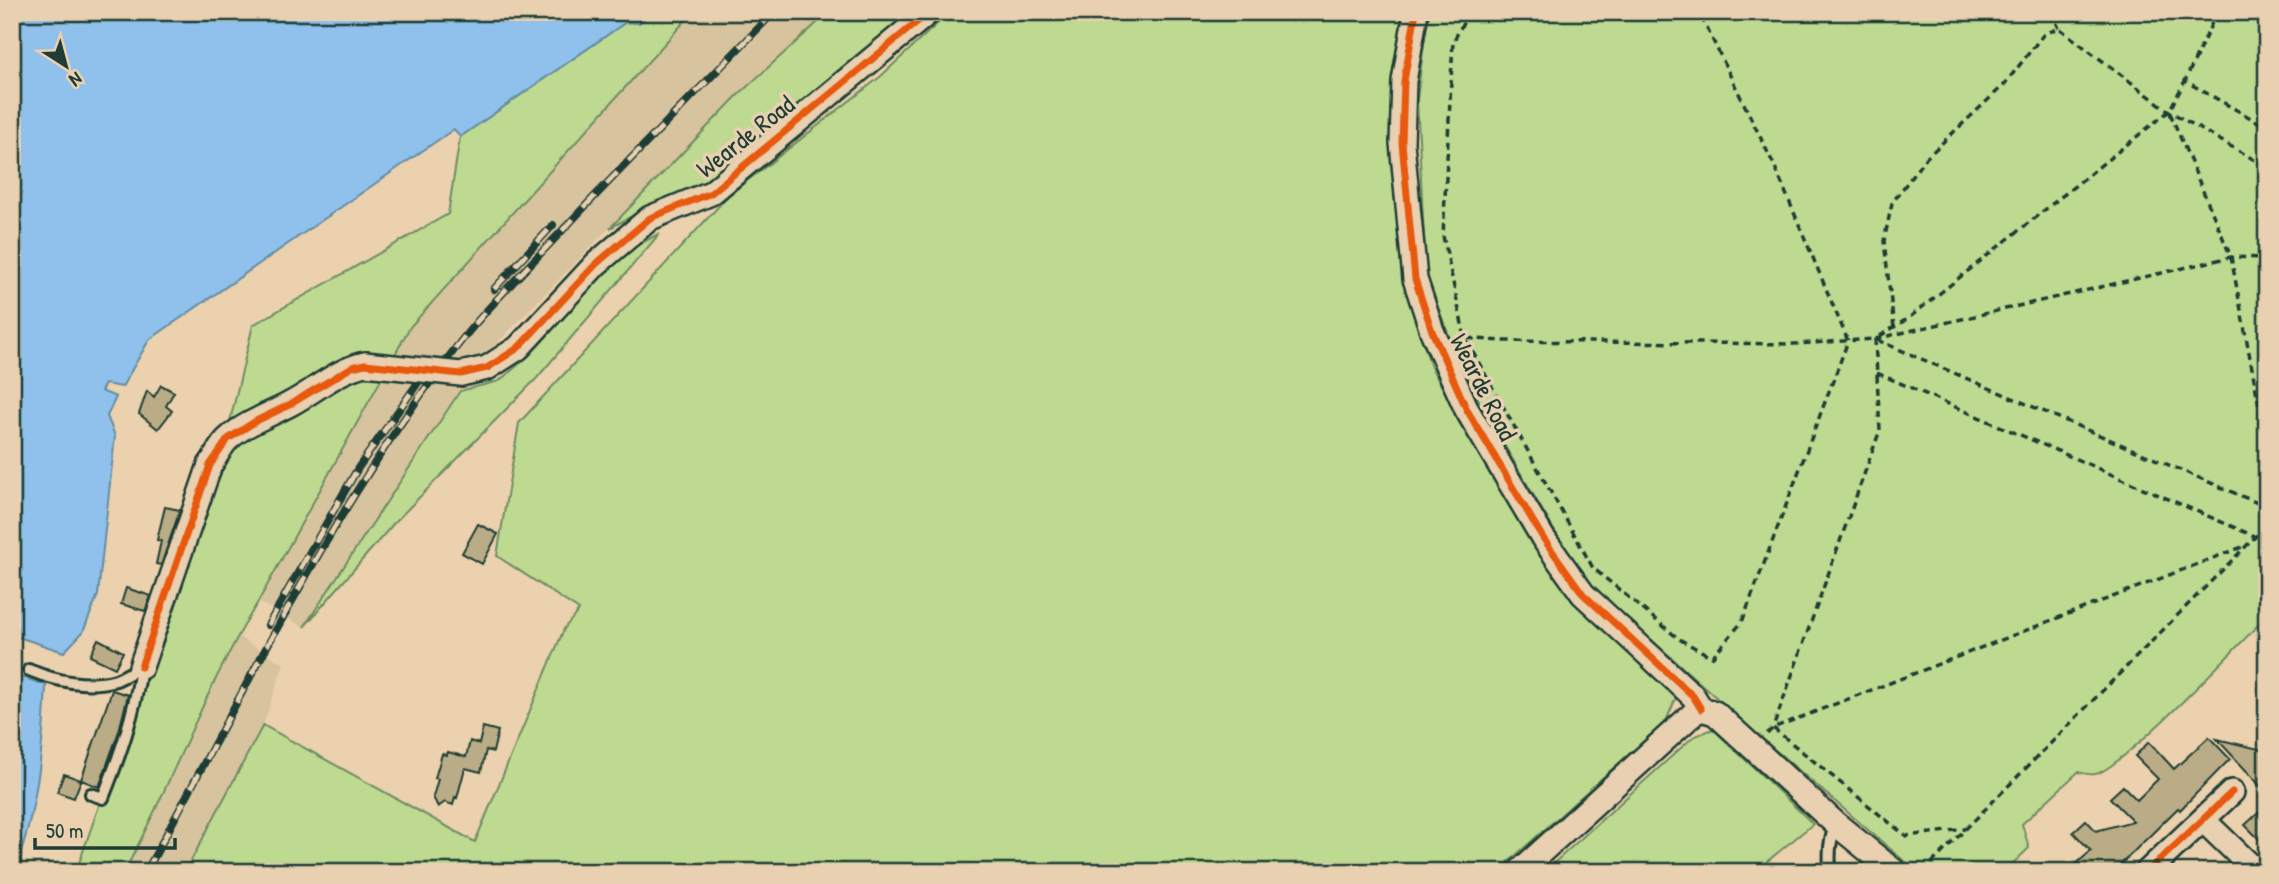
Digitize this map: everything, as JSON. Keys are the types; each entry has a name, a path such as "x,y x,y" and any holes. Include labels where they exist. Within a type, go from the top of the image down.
{"street":[{"name":"Wearde Road","path":"141,667 210,466 228,439 352,367 365,364 461,374 488,368 518,348 596,264 650,218 711,193 929,12"},
{"name":"Wearde Road","path":"1416,12 1404,81 1402,143 1415,278 1438,345 1467,410 1543,538 1583,594 1693,696 1701,709 1716,713 1836,824 1895,872"},
{"path":"1519,872 1701,709"},
{"path":"2147,872 2232,792"},
{"path":"2203,820 2257,872"}],"lane":[{"path":"29,670 51,680 87,683 116,680 141,667"},
{"path":"91,794 103,798 117,764 137,695 141,667"},
{"path":"1830,872 1828,852 1836,824"}],"path":[{"path":"1469,12 1453,42 1443,236 1465,338 1593,568 1679,639 1712,657 1742,622 1848,341 1774,165 1699,12"},
{"path":"2051,12 2059,28 2169,111 2267,167"},
{"path":"1875,339 1910,317 2169,111 2217,12"},
{"path":"1894,328 1884,241 1892,203 1924,160 2004,85 2043,35 2059,28"},
{"path":"2185,81 2267,127"},
{"path":"2169,111 2231,257 2267,448"},
{"path":"1438,345 1465,338 1501,341 1796,344 1875,339 2231,257 2267,258"},
{"path":"1773,728 1880,430 1875,339"},
{"path":"1875,339 2267,508"},
{"path":"1877,373 2255,537"},
{"path":"1923,872 2267,525"},
{"path":"1752,747 1773,728 2247,545"},
{"path":"1773,728 1906,836 1965,829"}],"shaded area":[{"path":"693,12 829,12 738,95 480,361 304,627 258,602 410,327"},
{"path":"237,636 284,664 263,725 185,872 124,872 149,825"}],"green space":[{"path":"651,12 693,12 410,327 221,668 124,872 76,872 225,442 253,325 448,214 460,137 626,22 639,23"},
{"path":"829,12 913,12 713,182 645,209 610,228 738,95"},
{"path":"950,12 1408,12 1397,57 1391,127 1405,286 1431,367 1491,476 1565,586 1676,698 1666,721 1497,872 185,872 263,725 475,842 564,629 579,610 497,556 519,423 728,196 880,77"},
{"path":"1428,12 2267,12 2267,616 2129,752 2095,774 2078,772 2022,824 2029,848 2004,872 1917,872 1582,578 1483,409 1454,348 1426,277 1417,99"},
{"path":"660,233 537,378 394,523 304,627 460,391 499,381 530,355 620,255"},
{"path":"1713,729 1813,824 1754,872 1544,872 1693,737"}],"water":[{"path":"12,12 651,12 639,23 626,22 460,137 454,129 149,340 122,387 105,384 101,391 116,397 107,416 115,436 98,595 83,632 64,652 12,635"},
{"path":"12,674 46,685 38,780 14,872 12,872"}],"building":[{"path":"161,385 174,392 166,406 172,411 158,429 139,414 147,391 154,397"},
{"path":"165,507 180,510 161,565 156,564 161,541 157,540"},
{"path":"478,524 498,534 482,564 462,553"},
{"path":"126,588 151,596 145,611 121,604"},
{"path":"98,639 123,652 115,668 90,656"},
{"path":"112,690 128,695 119,731 99,787 81,780"},
{"path":"483,727 498,731 493,752 486,750 481,772 465,768 453,805 445,802 438,807 433,797 442,754 447,755 448,752 466,757 470,741 479,744"},
{"path":"2209,737 2230,759 2180,810 2178,808 2113,872 2067,872 2091,851 2073,832 2086,820 2096,831 2133,821 2110,798 2123,786 2137,800 2158,779 2135,756 2149,742 2174,769"},
{"path":"2217,739 2267,751 2267,794 2254,779"},
{"path":"64,774 81,780 74,798 57,792"},
{"path":"2267,805 2267,847 2245,825"}],"railway":[{"path":"146,872 256,665 333,529 418,398 465,336 499,297 774,12"},
{"path":"494,289 553,225"},
{"path":"268,625 358,468 429,367"}],"cycle path":[{"path":"141,667 210,465 228,439 352,367 365,364 461,374 487,368 518,348 596,264 650,218 711,193 929,12"},
{"path":"1416,12 1404,81 1402,143 1415,279 1432,331 1467,410 1543,538 1583,594 1693,696 1701,709"},
{"path":"2147,872 2232,792"}]}
